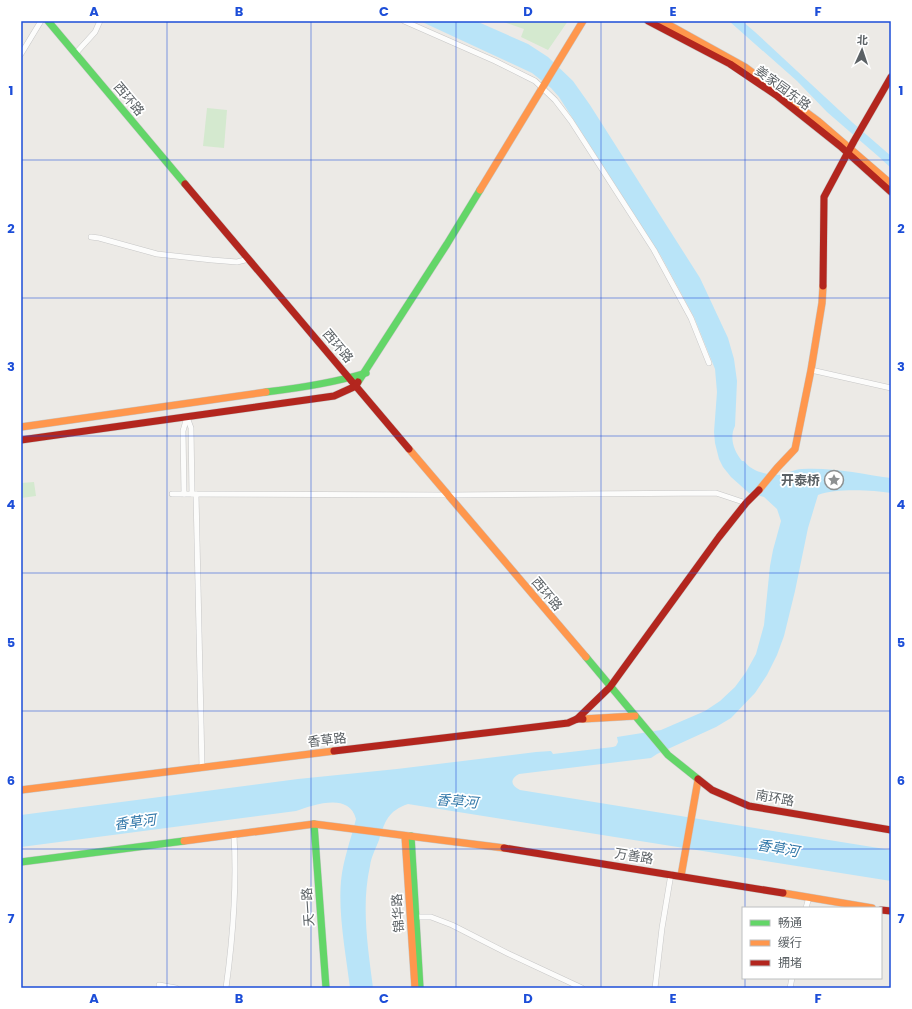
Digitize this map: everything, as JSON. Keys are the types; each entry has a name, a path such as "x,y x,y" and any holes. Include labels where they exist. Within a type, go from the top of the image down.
{"street":[{"path":"21,54 40,21"},
{"name":"西环路","path":"48,21 610,687"},
{"path":"76,54 94,32 100,21"},
{"path":"404,21 495,61 544,86 571,121 654,250 691,318 709,363"},
{"path":"21,440 334,396 356,386 366,373 443,250 583,21"},
{"name":"姜家园东路","path":"648,21 730,64 776,95 891,184"},
{"name":"姜家园东路","path":"662,21 745,67 818,121 891,192"},
{"path":"577,719 610,687 714,543 746,502 757,493 795,449 811,370 822,303 824,268 824,197 854,140 891,77"},
{"path":"91,237 157,254 237,262 249,259"},
{"path":"811,370 891,388"},
{"path":"21,427 305,387 366,373"},
{"path":"186,404 187,417 191,428 194,494 202,767"},
{"path":"184,494 183,431 187,417"},
{"path":"172,494 448,495 716,493 746,502"},
{"path":"610,687 635,716"},
{"name":"香草路","path":"21,790 568,723 577,719 635,716"},
{"name":"南环路","path":"635,716 668,755 712,790 749,806 891,830"},
{"path":"681,876 698,780"},
{"name":"万善路","path":"21,862 314,824 345,829 482,844 866,907"},
{"name":"天一路","path":"314,824 326,988"},
{"path":"226,988 231,949 235,884 234,835"},
{"name":"锦华路","path":"408,836 413,917 415,988"},
{"path":"655,988 662,928 671,874"},
{"path":"806,907 809,897"},
{"path":"413,917 431,917 452,925 509,954 582,988"},
{"name":"锦华路","path":"413,917 420,988"},
{"path":"159,985 176,988"}],"green space":[{"path":"501,21 568,21 548,50 521,37 524,29"},
{"path":"207,108 227,110 224,148 203,146"},
{"path":"34,482 36,496 21,498 21,483"}],"water":[{"name":"香草河","path":"420,21 476,21 528,44 548,57 573,81 590,105 700,278 728,338 734,359 737,381 735,426 732,440 742,461 754,470 771,475 779,475 799,469 824,469 891,478 891,493 864,490 844,490 818,495 808,528 784,636 777,655 767,675 755,693 731,718 716,727 651,758 519,774 512,782 514,786 520,790 891,850 891,881 408,804 392,813 383,827 372,856 367,881 366,927 373,988 350,988 343,934 340,894 343,865 356,819 352,811 339,803 321,804 296,811 21,847 21,815 298,779 397,769 536,752 551,751 553,754 613,747 616,746 618,742 617,737 661,730 705,711 720,701 735,687 746,672 756,654 764,625 773,550 781,521 777,509 764,497 749,493 731,477 719,459 714,432 717,392 715,369 694,317 661,256 559,97 551,88 532,73"},
{"path":"729,21 742,21 755,32 853,123 891,156 891,168 827,112 797,81"}],"traffic: fast":[{"path":"48,21 185,184"},
{"path":"358,382 480,190"},
{"path":"266,392 316,385 366,373"},
{"path":"586,657 668,755 698,779"},
{"path":"314,824 326,988"},
{"path":"411,836 420,988"},
{"path":"21,862 184,841"}],"traffic: slow":[{"path":"480,190 583,21"},
{"path":"662,21 745,67 818,121 891,184"},
{"path":"759,490 795,449 811,370 822,303 823,286"},
{"path":"21,427 266,392"},
{"path":"409,449 586,657"},
{"path":"583,719 635,716"},
{"path":"21,790 334,751"},
{"path":"681,876 698,780"},
{"path":"184,841 314,824 504,848"},
{"path":"405,836 415,988"},
{"path":"783,893 866,907"}],"traffic: jam":[{"path":"648,21 730,64 776,95 840,146 891,192"},
{"path":"823,286 824,197 891,77"},
{"path":"185,184 409,449"},
{"path":"21,440 334,396 356,386 358,382"},
{"path":"577,719 610,687 719,537 746,503 759,490"},
{"path":"334,751 568,723 577,719 583,719"},
{"path":"698,779 712,790 749,806 891,830"},
{"path":"504,848 783,893"},
{"path":"882,910 891,911"}],"place":[{"name":"开泰桥","path":"834,480"}]}
